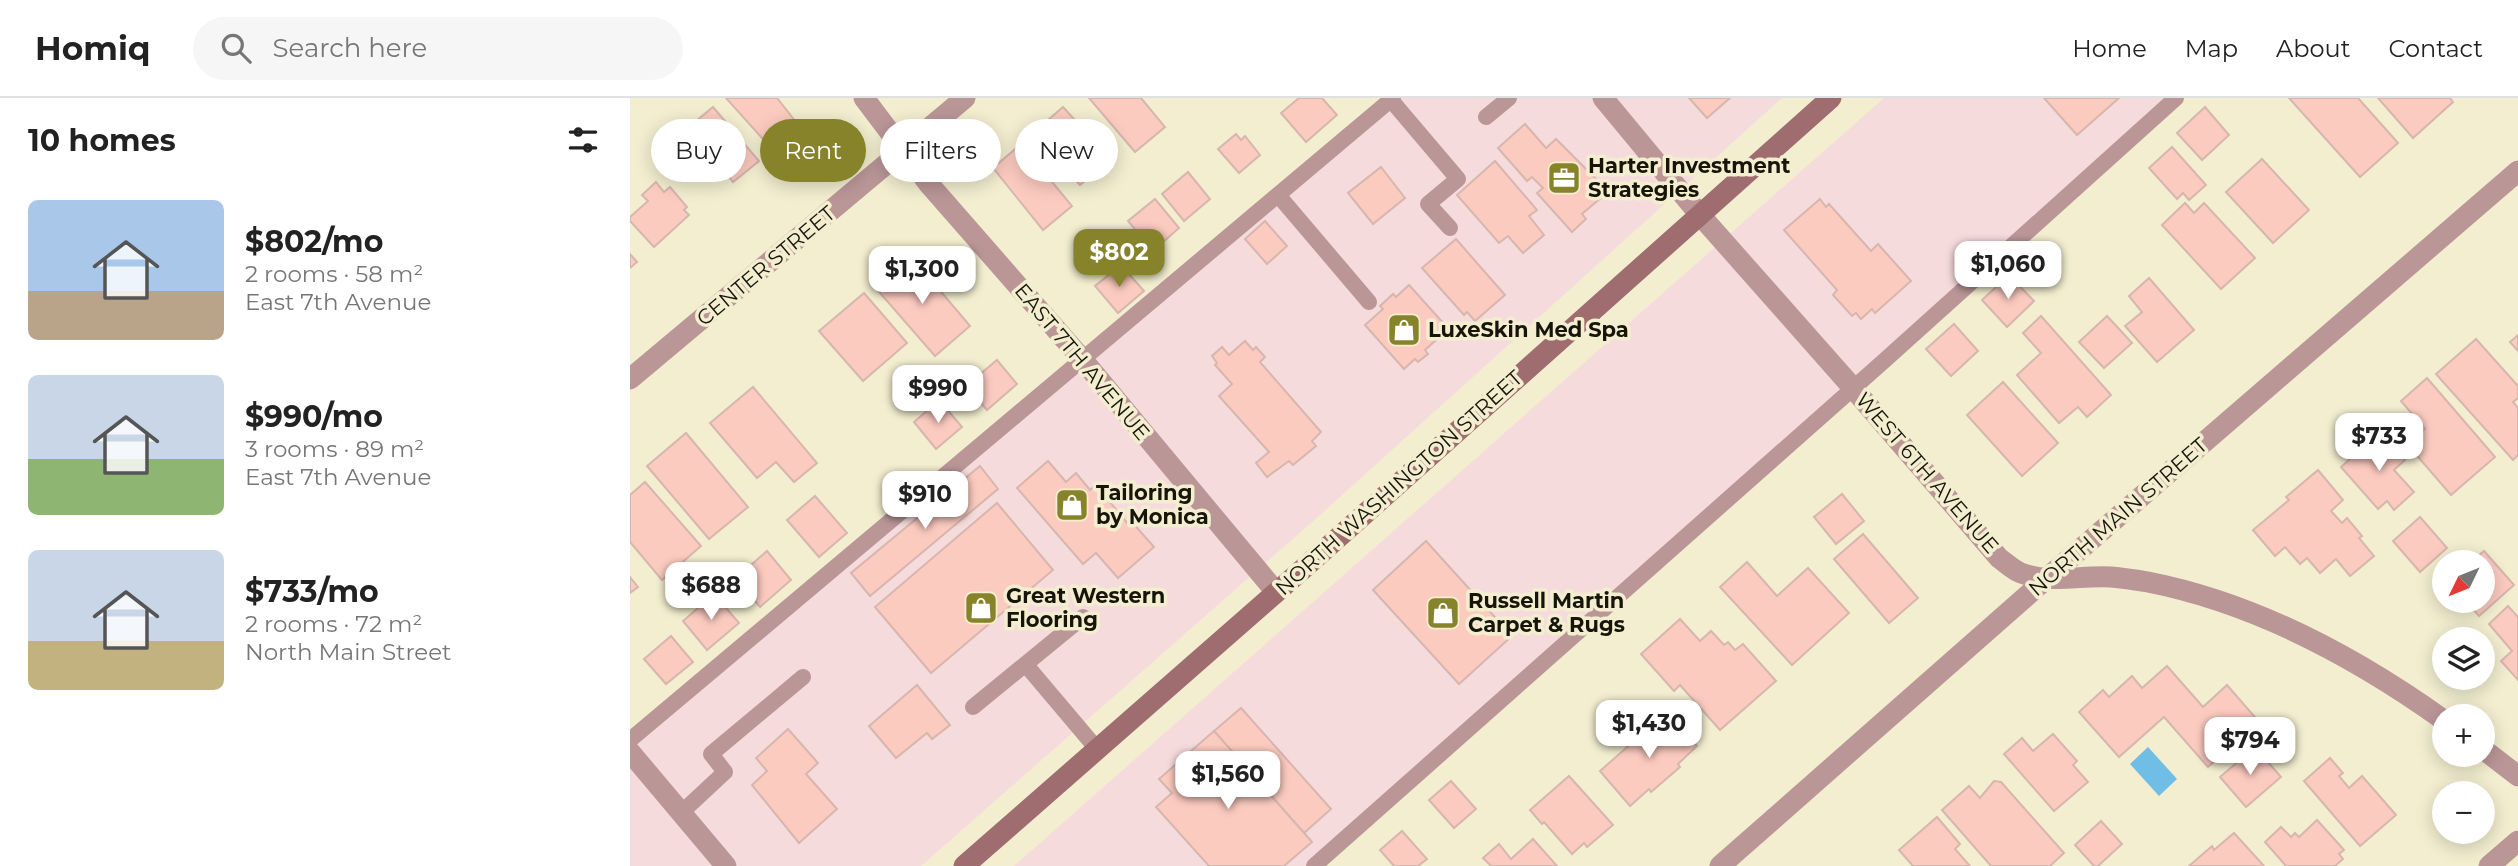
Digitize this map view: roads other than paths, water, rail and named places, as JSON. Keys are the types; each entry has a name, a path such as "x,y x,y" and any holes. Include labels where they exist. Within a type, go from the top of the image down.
{"main road":[{"name":"NORTH WASHINGTON STREET","path":"964,866 1831,98"}],"street":[{"name":"EAST 7TH AVENUE","path":"864,98 880,119"},
{"name":"CENTER STREET","path":"941,119 965,98"},
{"name":"WEST 6TH AVENUE","path":"1603,98 1700,215 1999,558 2021,572 2047,578 2110,577 2147,582 2221,603 2314,641 2362,667 2432,712"},
{"name":"CENTER STREET","path":"630,379 880,171"},
{"name":"NORTH MAIN STREET","path":"1720,866 2047,578 2518,171"},
{"name":"EAST 7TH AVENUE","path":"927,182 1082,359 1276,592"},
{"path":"630,752 726,866"},
{"path":"2495,758 2518,776"},
{"path":"2489,866 2518,841"}],"lane":[{"path":"1486,117 1509,98"},
{"path":"1314,866 2176,98"},
{"path":"630,740 1392,99 1458,179 1429,204 1450,228"},
{"path":"1278,195 1369,302"},
{"path":"972,707 1083,617"},
{"path":"1026,665 1097,749"},
{"path":"681,813 725,772 711,754 803,677"}],"water":[{"path":"2148,747 2177,779 2159,796 2130,764"}],"place":[{"name":"Harter Investment Strategies","path":"1564,178"},
{"name":"LuxeSkin Med Spa","path":"1404,330"},
{"name":"Tailoring by Monica","path":"1072,505"},
{"name":"Great Western Flooring","path":"981,608"},
{"name":"Russell Martin Carpet & Rugs","path":"1443,613"}]}
